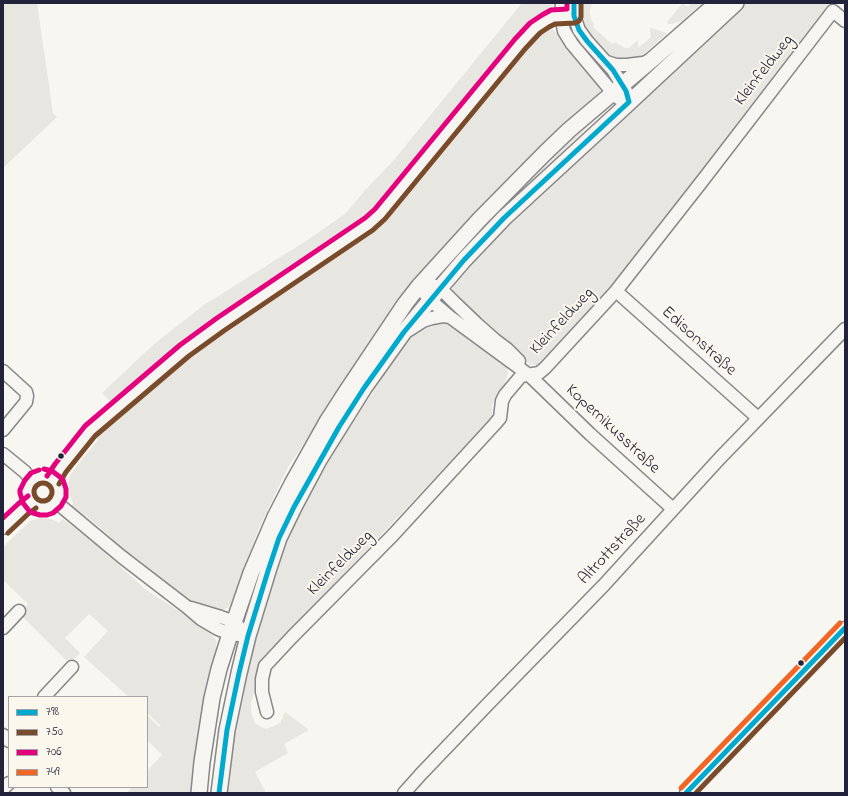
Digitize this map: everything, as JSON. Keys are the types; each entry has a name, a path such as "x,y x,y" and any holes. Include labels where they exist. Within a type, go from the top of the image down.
{"main road":[{"path":"199,793 204,747 212,698 219,669 251,573 275,517 300,468 346,392 405,304 421,284 479,220 544,154 590,112 717,3"},
{"path":"219,793 227,730 239,673 248,636 279,538 294,506 319,460 364,388 404,332 430,300 464,260 504,218 736,3"}],"street":[{"path":"562,3 561,16 564,31 572,44 618,89 626,91 629,103"},
{"path":"574,3 574,16 579,30 587,41 607,62 618,89"},
{"name":"Kleinfeldweg","path":"267,712 262,692 262,679 265,666 393,535 494,425 500,418 502,401 522,376 539,373 545,368 616,291 833,11 845,21"},
{"path":"53,480 60,468 90,431 185,350 369,224 393,199 530,33 545,21 553,17 574,16"},
{"path":"607,62 616,65 627,65 643,63 654,58"},
{"name":"Kopernikusstraße","path":"421,284 440,288 455,304 507,349 529,375"},
{"name":"Kopernikusstraße","path":"421,284 430,300 450,317 529,375 590,434 673,509"},
{"name":"Edisonstraße","path":"616,291 758,418"},
{"path":"404,332 423,321 432,318 443,316 450,317"},
{"name":"Altrottstraße","path":"404,793 603,586 715,463 845,329"},
{"path":"3,371 26,392 28,396 26,402 3,430"},
{"path":"3,454 25,472 32,481"},
{"path":"42,476 53,480 58,486 59,490 59,495 56,502 50,507 42,508 34,506 29,500 27,492 32,481 42,476"},
{"path":"3,528 32,502"},
{"path":"56,502 122,557 201,619 218,629 232,628 248,636"},
{"path":"3,628 18,611"},
{"path":"686,793 845,628"},
{"path":"45,696 72,667"}],"shaded area":[{"path":"3,3 37,3 53,113 57,117 3,168"},
{"path":"522,3 554,3 553,6 537,17 382,204 353,228 218,319 114,405 102,393 154,344 204,305 309,239 345,214 366,189 393,161"},
{"path":"577,3 592,3 590,14 591,20 595,25 593,27 612,44 615,42 625,48 629,48 638,40 638,48 651,37 651,28 667,33 645,53 637,58 621,61 608,57 583,30"},
{"path":"692,3 702,3 682,21 668,24 667,22 682,4 689,6"},
{"path":"743,3 832,3 615,284 539,365 537,366 530,364 521,359 453,293 453,284 459,273 489,239"},
{"path":"549,27 553,29 600,85 599,95 574,117 434,258 411,288 288,467 259,528 231,604 227,608 220,611 199,606 184,597 117,548 109,535 86,516 75,511 71,506 73,503 68,483 71,474 98,440 94,437 126,405 217,332 360,235 517,54 540,31"},
{"path":"569,27 578,41 610,75 614,82 613,83 575,41"},
{"path":"605,108 607,110 535,180 445,274 442,273 496,214"},
{"path":"451,321 504,362 507,367 508,372 504,387 492,404 492,417 313,607 263,664 251,703 251,713 255,723 267,729 280,723 285,712 309,730 284,744 288,753 255,772 266,793 225,793 241,682 279,553 295,520 341,441 391,364 412,336 420,328 428,323"},
{"path":"41,518 51,519 59,523 63,519 101,549 145,589 199,624 216,640 217,653 210,674 203,706 192,793 127,793 131,788 148,788 148,770 162,755 148,741 148,716 159,727 161,726 148,714 148,696 128,696 84,657 108,631 89,614 65,638 80,653 70,664 19,613 28,604 3,580 3,547 30,521"}],"transit line":[{"name":"706","path":"47,476 85,426 180,345 217,318 365,218 375,209 515,39 530,23 542,15 551,10 567,9 567,3"},
{"name":"798","path":"219,793 227,730 239,673 248,636 268,571 279,538 294,507 339,427 364,388 404,332 464,260 504,218 629,102 626,91 613,70 579,30 574,16 574,3"},
{"name":"750","path":"59,484 66,472 95,436 189,356 373,230 385,219 525,49 540,33 555,24 575,23 579,21 581,17 581,3"},
{"name":"706","path":"39,470 31,473 25,480 20,493 23,503 30,512 40,515 47,515 53,513 61,506 66,497 66,489 63,480 60,477 52,471 44,469"},
{"name":"750","path":"43,483 49,486 52,492 49,498 43,501 37,498 34,492 37,486 43,483"},
{"name":"706","path":"3,518 28,496"},
{"name":"750","path":"8,533 36,508"},
{"name":"749","path":"681,788 840,623"},
{"name":"798","path":"686,793 845,628"},
{"name":"750","path":"696,793 845,638"}]}
